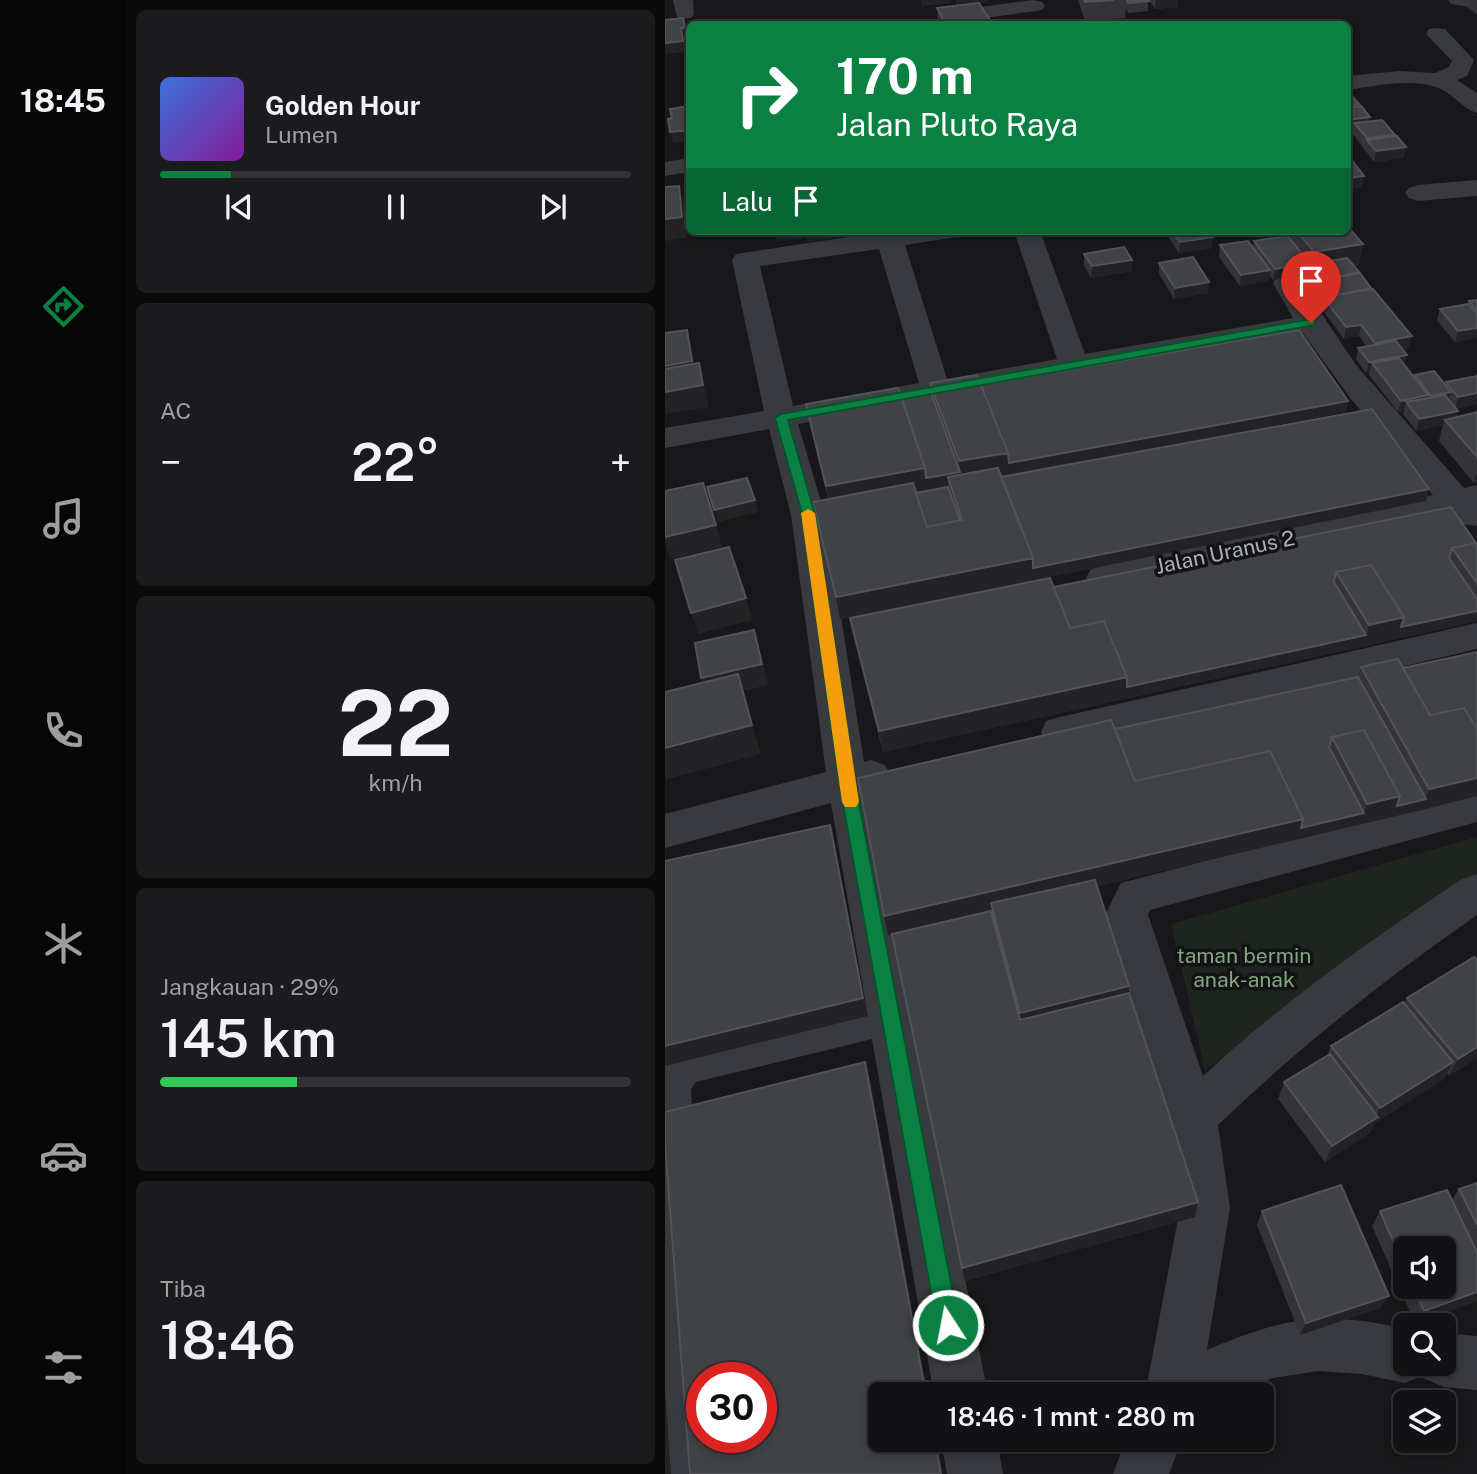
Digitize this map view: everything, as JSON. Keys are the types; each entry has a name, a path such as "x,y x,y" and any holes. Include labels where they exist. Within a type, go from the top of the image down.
{"street":[{"path":"1458,0 1477,2"},
{"path":"964,15 1033,3 1048,21"},
{"path":"1439,79 1459,71 1463,60 1437,34 1464,32"},
{"path":"1351,83 1407,77 1439,79 1465,91 1477,106"},
{"path":"665,169 686,166"},
{"path":"1418,193 1477,188"},
{"path":"936,390 888,235 745,260 781,418 822,512 841,634 847,782 959,1382"},
{"path":"1028,235 1074,365"},
{"path":"1287,283 1365,416 1471,506"},
{"path":"665,438 1311,323"},
{"name":"Jalan Uranus 2","path":"1069,585 1471,506"},
{"path":"1021,741 1477,636"},
{"path":"665,831 900,769"},
{"path":"1171,1382 1205,1208 1193,1117 1126,915 1136,896 1477,806"},
{"path":"1193,1117 1256,1058 1409,937 1477,892"},
{"path":"681,1474 666,1097 669,1080 682,1063 889,1014"},
{"path":"1209,1382 1234,1366 1289,1348 1358,1345 1393,1353"},
{"path":"1456,1361 1477,1363"},
{"path":"971,1452 975,1474"},
{"path":"1141,1474 1149,1452"}],"green space":[{"name":"taman bermin anak-anak","path":"1477,837 1477,878 1205,1070 1171,924"}],"building":[{"path":"1127,0 1148,0 1149,1 1128,3"},
{"path":"979,3 990,20 944,21 937,8"},
{"path":"683,18 683,41 665,43 665,20"},
{"path":"1351,95 1359,104 1351,105"},
{"path":"686,106 686,130 670,132 670,109"},
{"path":"1361,106 1370,117 1351,119 1351,107"},
{"path":"1382,120 1395,135 1367,138 1354,123"},
{"path":"1397,136 1406,147 1376,151 1367,140"},
{"path":"1351,159 1364,176 1351,178"},
{"path":"679,186 682,217 665,219 665,187"},
{"path":"1351,230 1363,244 1314,252 1300,235 1351,235"},
{"path":"1175,235 1213,237 1180,242"},
{"path":"1288,236 1309,263 1275,269 1254,241"},
{"path":"1248,241 1270,270 1241,275 1220,245"},
{"path":"1124,247 1132,260 1092,266 1084,254"},
{"path":"1193,257 1209,282 1175,288 1159,263"},
{"path":"1347,258 1359,272 1332,278 1360,273 1371,288 1337,295 1373,289 1412,336 1375,343 1361,325 1346,327 1300,266"},
{"path":"1477,300 1477,311 1469,301"},
{"path":"1468,304 1477,314 1477,328 1458,331 1440,309"},
{"path":"687,330 692,361 665,366 665,333"},
{"path":"1299,330 1348,401 1009,463 1008,453 981,385"},
{"path":"1396,341 1407,355 1369,362 1358,348"},
{"path":"1399,358 1428,395 1401,401 1372,363"},
{"path":"699,363 703,385 665,392 665,369"},
{"path":"1434,371 1451,392 1431,396 1415,375"},
{"path":"977,375 1008,453 959,461 930,383"},
{"path":"1477,376 1477,393 1458,397 1446,382"},
{"path":"898,388 925,468 826,486 806,404"},
{"path":"931,393 960,472 926,478 902,398"},
{"path":"1445,395 1458,411 1419,419 1406,402"},
{"path":"1372,409 1429,489 1033,568 1033,558 1001,477"},
{"path":"1477,412 1477,457 1445,420"},
{"path":"998,468 1033,558 836,597 813,502 913,483 927,527 962,520 948,477"},
{"path":"747,478 755,500 714,510 707,487"},
{"path":"703,483 716,525 665,537 665,491"},
{"path":"948,487 960,520 927,527 916,493"},
{"path":"1451,507 1476,543 1452,548 1449,558 1477,599 1477,611 1401,627 1404,617 1371,565 1336,572 1334,582 1366,635 1127,687 1127,677 1104,621 1070,628 1054,587"},
{"path":"1477,543 1477,583 1452,548"},
{"path":"729,547 746,598 691,613 675,560"},
{"path":"1371,565 1404,617 1369,625 1336,572"},
{"path":"1050,578 1070,628 1104,621 1127,677 879,731 850,618"},
{"path":"754,630 762,664 701,678 695,643"},
{"path":"1477,652 1477,729 1464,708 1430,715 1403,668"},
{"path":"1398,659 1430,715 1464,708 1477,729 1477,778 1429,789 1361,667"},
{"path":"738,674 752,725 665,748 665,692"},
{"path":"1358,677 1426,799 1397,806 1400,796 1364,730 1332,737 1329,747 1364,813 1301,828 1303,819 1270,751 1135,781 1115,729"},
{"path":"1111,720 1135,781 1270,751 1303,819 884,916 858,778"},
{"path":"1364,730 1400,796 1367,804 1332,737"},
{"path":"830,825 863,998 665,1046 665,861"},
{"path":"1095,880 1129,986 1020,1013 991,903"},
{"path":"991,911 1020,1020 1129,993 1198,1202 962,1268 892,934"},
{"path":"1474,957 1477,960 1477,1047 1458,1059 1407,998"},
{"path":"1403,1002 1453,1062 1380,1108 1331,1046"},
{"path":"1330,1054 1378,1117 1332,1146 1284,1082"},
{"path":"865,1062 924,1382 868,1382 868,1452 937,1452 941,1474 690,1474 688,1453 777,1453 777,1362 686,1362 686,1421 665,1143 665,1112"},
{"path":"1477,1183 1477,1225 1459,1189"},
{"path":"1341,1185 1389,1296 1306,1323 1262,1211"},
{"path":"1447,1190 1477,1252 1477,1292 1424,1311 1419,1299 1456,1299 1456,1236 1393,1236 1393,1241 1380,1211"}],"slow traffic":[{"path":"808,513 851,802"}],"route":[{"path":"948,1325 847,782 809,514 781,418 1311,323"}]}
